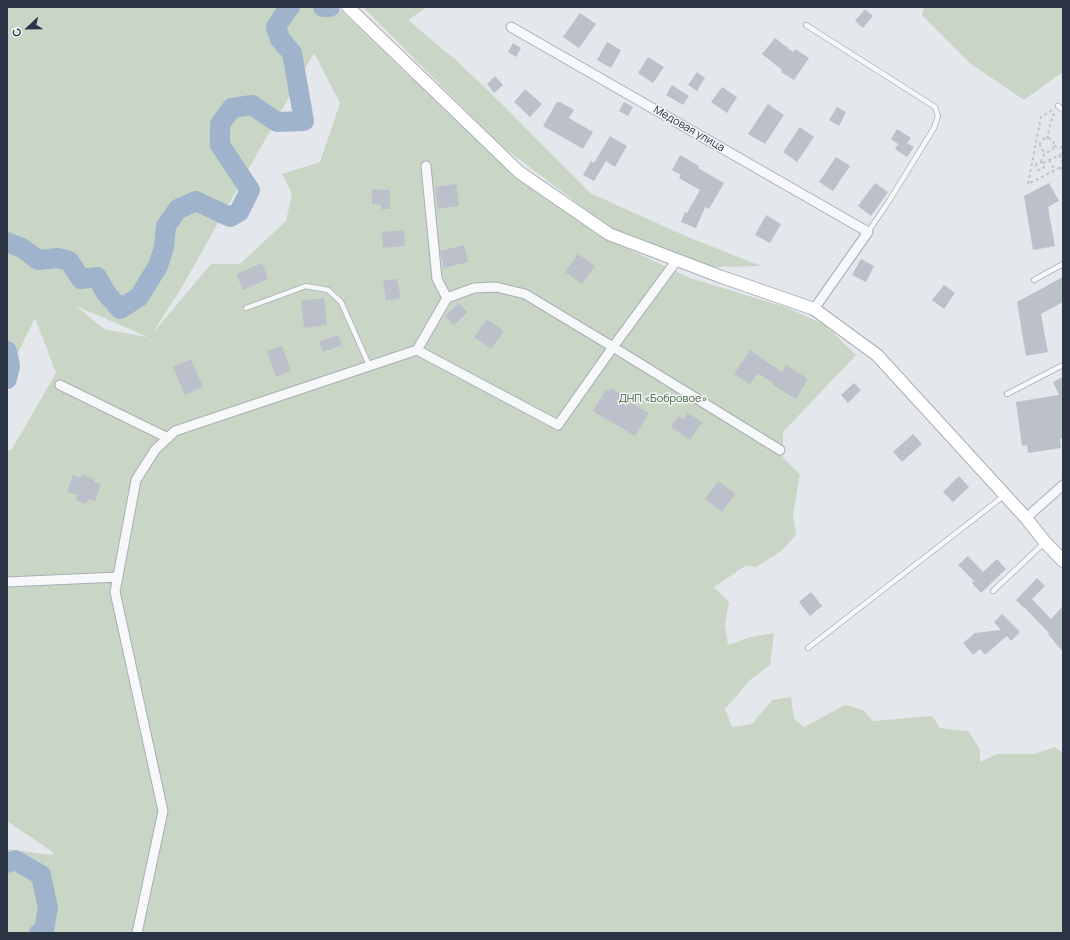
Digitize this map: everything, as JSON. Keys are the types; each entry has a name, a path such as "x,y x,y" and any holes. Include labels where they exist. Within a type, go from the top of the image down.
{"main road":[{"path":"348,7 519,172 609,234 814,309 877,355 1026,518 1045,542 1063,560"}],"street":[{"name":"Медовая улица","path":"511,26 868,232"},
{"path":"426,166 437,279 446,298"},
{"path":"814,309 868,232"},
{"path":"417,350 558,425 613,346 677,260"},
{"path":"137,933 163,811 115,592 136,480 155,450 175,431 417,350 446,298 474,288 496,286 525,294 613,346 780,450"},
{"path":"60,385 168,438"},
{"path":"1026,518 1063,484"},
{"path":"7,582 118,577"}],"lane":[{"path":"806,25 935,107 938,116 930,134 868,232"},
{"path":"1058,106 1063,110"},
{"path":"1034,280 1063,264"},
{"path":"246,308 306,286 328,290 341,302 369,365"},
{"path":"1007,394 1063,365"},
{"path":"808,648 1005,496"},
{"path":"993,590 1045,542"}],"path":[{"path":"1041,144 1043,140 1047,139 1050,125 1058,106"},
{"path":"1058,106 1042,117 1028,184 1062,165"},
{"path":"1047,139 1051,140 1054,146"},
{"path":"1036,142 1041,144"},
{"path":"1041,144 1041,148 1045,152"},
{"path":"1054,146 1063,148"},
{"path":"1045,152 1052,150 1054,146"},
{"path":"1042,169 1045,166 1042,162 1045,152"},
{"path":"1032,164 1049,160 1063,153"},
{"path":"1059,155 1063,172"},
{"path":"1049,160 1055,170"},
{"path":"1036,164 1039,170 1042,169"},
{"path":"1042,169 1045,175"}],"green space":[{"name":"ДНП «Бобровое»","path":"7,7 337,7 517,179 605,238 690,278 788,308 825,325 856,355 783,432 783,458 800,474 793,515 796,535 780,552 756,567 745,566 714,587 729,602 725,625 728,645 751,637 774,633 770,665 750,680 725,709 732,727 752,724 772,700 791,697 794,719 804,727 845,705 863,710 873,721 932,716 940,728 968,731 980,749 980,762 997,754 1034,754 1055,747 1063,753 1063,933 7,933 7,849 50,855 54,853 7,821 7,451 12,449 56,373 35,318 7,375","holes":["314,53 340,103 320,162 282,174 292,194 286,221 240,264 211,264 152,334 182,287","76,306 146,336 146,337 104,329"]},
{"path":"363,7 427,7 408,20 458,62 590,193 688,237 761,266 713,267 610,228 499,144"},
{"path":"924,7 1063,7 1063,72 1024,100 971,64 922,15"}],"building":[{"path":"865,9 873,16 863,28 855,21"},
{"path":"580,13 596,24 579,48 563,37"},
{"path":"775,38 793,52 795,49 809,58 794,80 781,72 782,70 762,54"},
{"path":"607,42 621,50 611,68 597,60"},
{"path":"513,43 521,48 516,57 508,52"},
{"path":"648,57 664,67 653,83 638,73"},
{"path":"697,72 705,78 697,91 688,85"},
{"path":"495,76 503,85 494,93 487,84"},
{"path":"672,85 689,96 683,105 666,95"},
{"path":"722,87 737,97 727,113 711,102"},
{"path":"525,89 542,104 530,117 514,102"},
{"path":"557,102 560,102 574,110 569,118 593,132 583,149 543,126"},
{"path":"624,102 633,107 628,116 619,111"},
{"path":"768,104 784,115 765,144 748,134"},
{"path":"837,107 846,112 839,126 829,120"},
{"path":"800,127 814,137 797,162 783,152"},
{"path":"897,129 911,138 907,143 914,147 907,157 895,149 898,144 891,139"},
{"path":"610,136 627,146 615,167 606,161 594,181 583,175 591,161 594,163"},
{"path":"680,155 699,166 698,168 724,183 709,209 705,207 696,228 681,222 685,212 687,213 700,190 679,178 681,175 672,170"},
{"path":"836,157 850,166 833,191 819,182"},
{"path":"875,183 888,192 871,216 858,206"},
{"path":"1049,183 1059,201 1048,207 1055,246 1033,250 1024,196"},
{"path":"456,184 459,206 438,209 435,187"},
{"path":"372,189 390,190 390,209 381,209 381,205 372,204"},
{"path":"766,215 781,224 770,243 755,235"},
{"path":"404,230 405,246 383,248 382,232"},
{"path":"464,245 468,262 444,268 440,251"},
{"path":"578,254 595,266 582,284 565,272"},
{"path":"861,259 874,266 866,282 852,275"},
{"path":"262,263 268,279 243,290 236,274"},
{"path":"1063,277 1063,302 1041,314 1048,352 1026,356 1017,302"},
{"path":"397,279 401,298 386,301 383,281"},
{"path":"944,285 955,293 944,309 932,300"},
{"path":"324,298 327,325 304,328 301,301"},
{"path":"459,303 468,312 454,325 445,316"},
{"path":"487,319 504,331 491,349 474,337"},
{"path":"338,335 342,345 323,352 319,342"},
{"path":"282,346 291,371 276,377 267,351"},
{"path":"750,350 782,372 786,365 808,379 796,399 773,385 774,384 758,373 750,384 734,374"},
{"path":"191,359 203,387 185,395 173,367"},
{"path":"1063,377 1063,438 1060,439 1061,448 1028,453 1027,445 1022,446 1016,402 1059,395 1053,382"},
{"path":"854,383 861,390 848,403 841,395"},
{"path":"611,388 625,396 624,398 649,413 635,436 593,411 606,389 609,391"},
{"path":"688,413 702,422 690,440 671,427 679,416 684,419"},
{"path":"913,434 922,444 902,462 893,452"},
{"path":"82,474 94,479 94,482 101,484 95,501 88,499 86,504 76,500 77,495 67,492 73,475 81,478"},
{"path":"959,476 969,487 953,502 943,492"},
{"path":"718,481 735,494 722,512 705,499"},
{"path":"968,556 983,572 997,559 1006,569 981,593 972,583 974,581 958,565"},
{"path":"1037,578 1045,586 1032,599 1051,619 1063,606 1063,652 1048,634 1049,633 1016,600"},
{"path":"811,592 822,606 810,616 799,602"},
{"path":"1002,614 1020,632 1011,641 1007,636 985,655 980,649 973,655 963,643 975,633 1001,630 994,622"}],"waterway":[{"path":"7,242 22,248 38,260 58,258 69,261 81,279 97,277 106,293 120,309 139,297 158,266 164,247 166,226 178,209 196,201 230,217 239,212 250,190 220,145 220,124 232,108 252,105 277,122 304,121 292,53 280,39 276,27 290,7"},
{"path":"323,7 330,7"},
{"path":"7,351 10,366 7,379"},
{"path":"7,863 15,860 41,875 48,908 44,930 39,933"}]}
